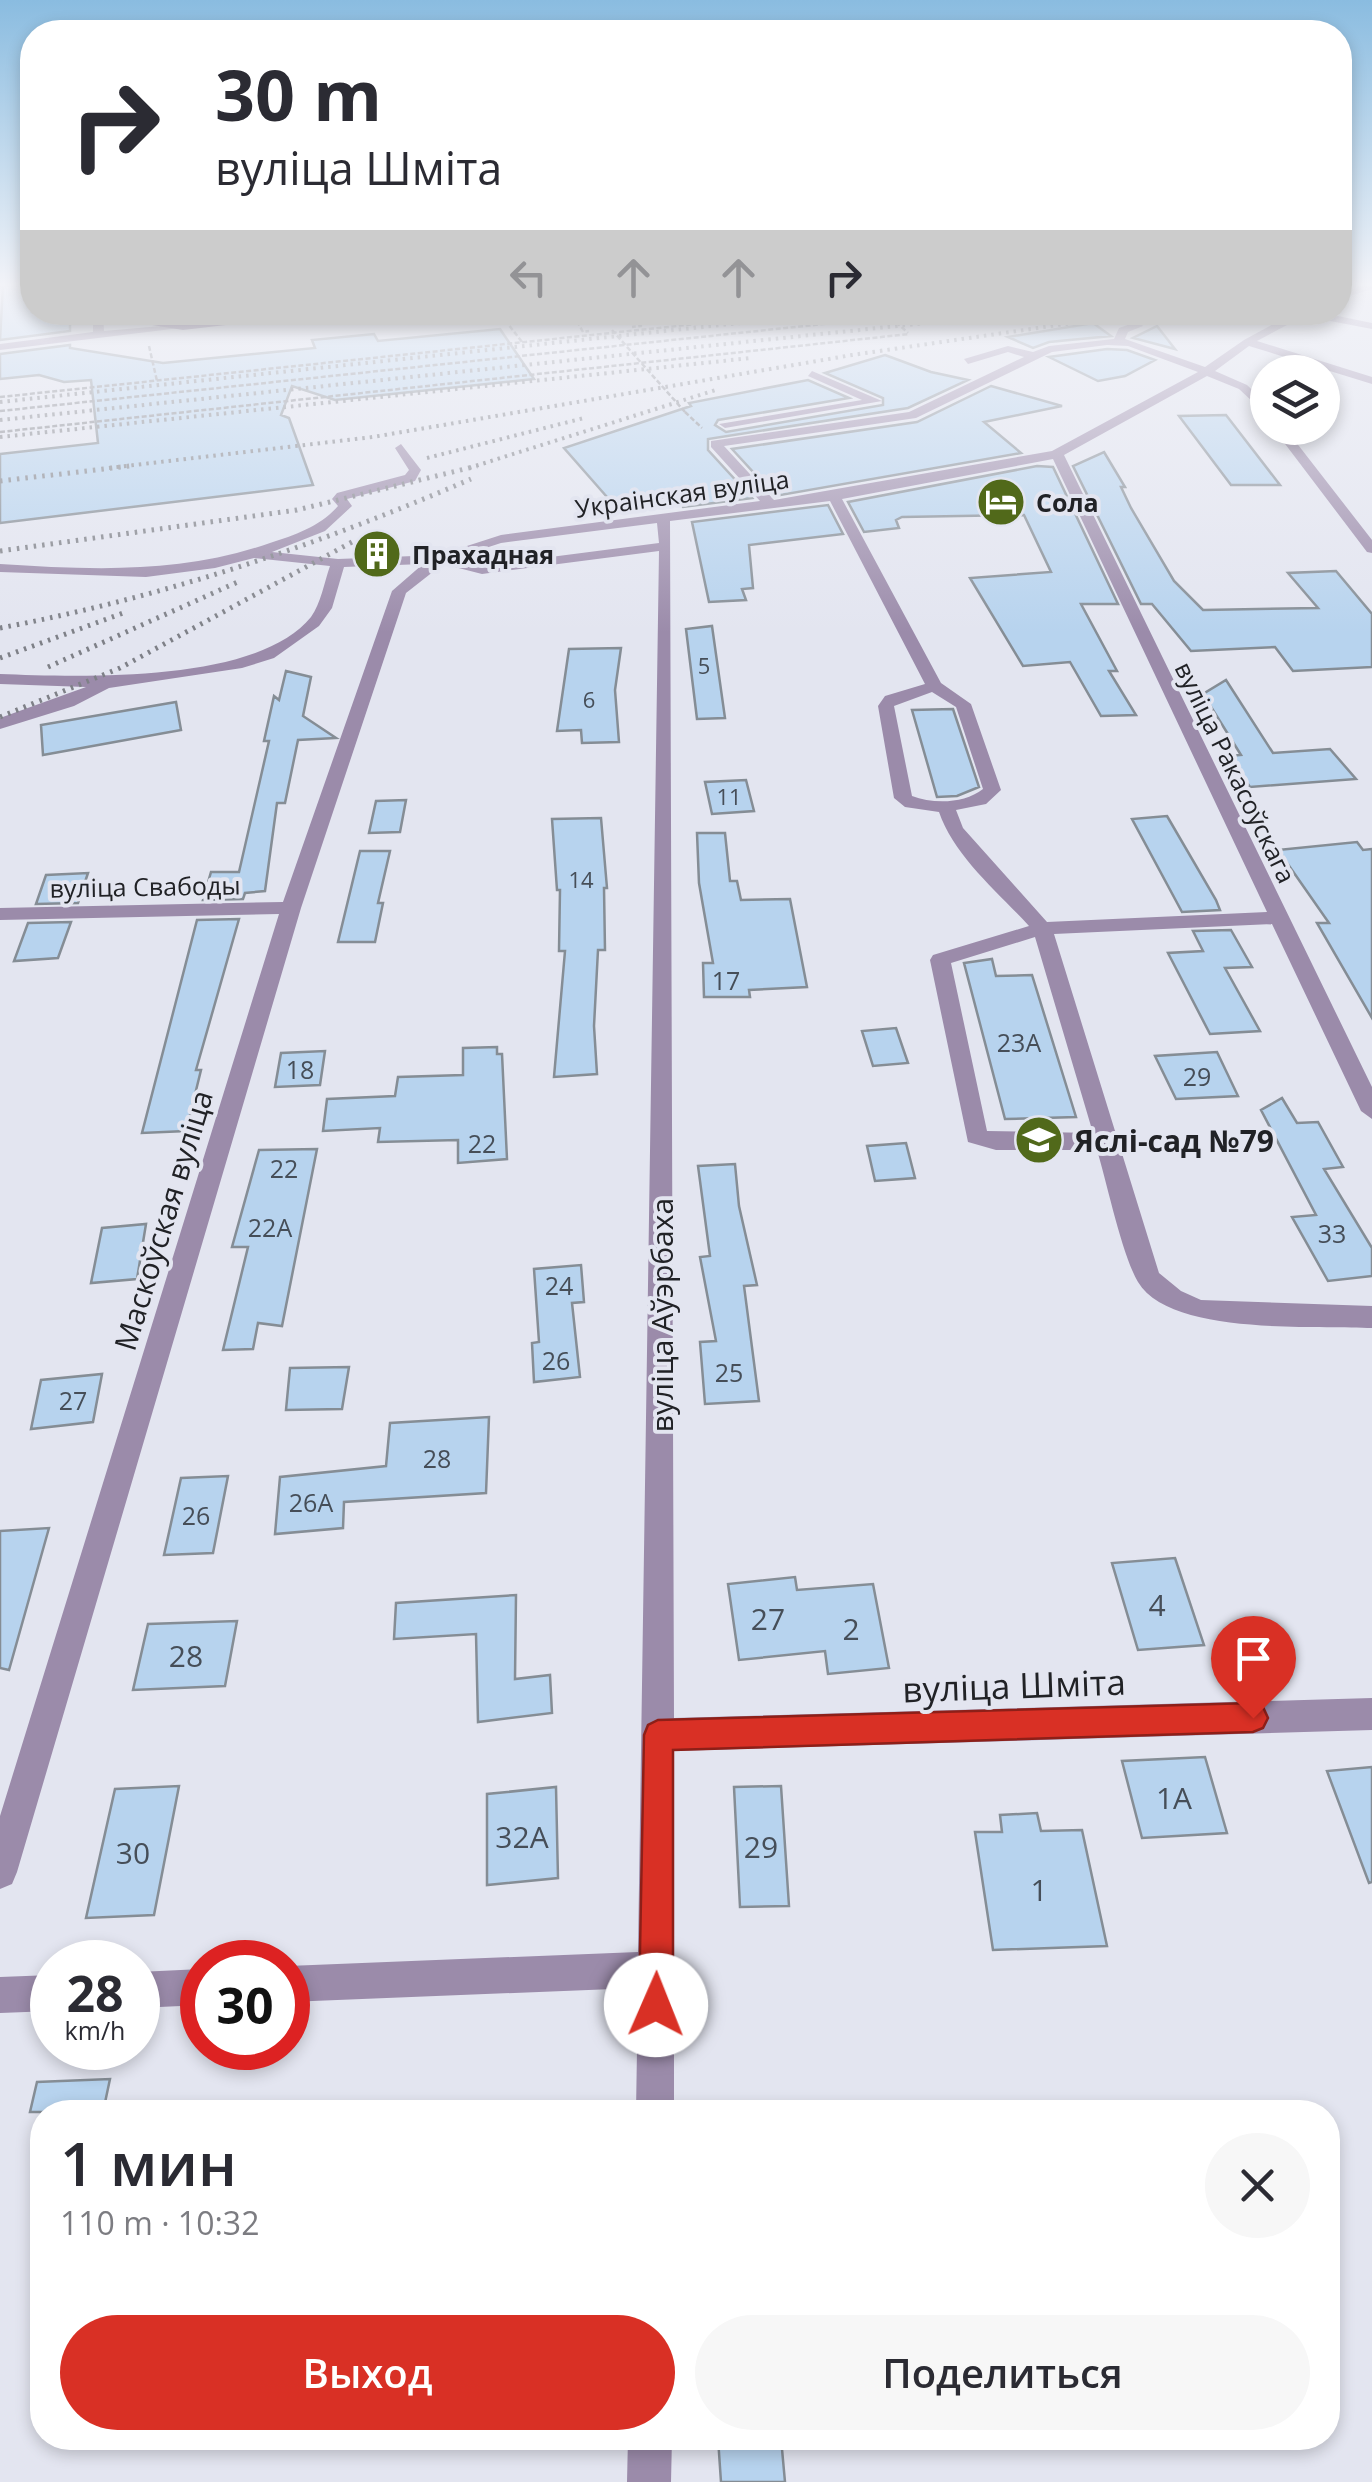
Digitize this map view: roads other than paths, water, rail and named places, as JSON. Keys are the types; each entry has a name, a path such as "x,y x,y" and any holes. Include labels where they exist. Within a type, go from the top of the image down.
{"street":[{"path":"770,504 715,444 912,415 942,401"},
{"name":"Украінская вуліца","path":"399,592 419,571 440,559 466,547 501,539 664,532 770,504 1005,467 1057,454 1151,401"},
{"path":"725,424 876,402 912,415"},
{"path":"1292,445 1372,549"},
{"path":"0,568 137,576 254,555 340,516 346,506 339,499 342,496 410,478 415,470 401,448"},
{"name":"вуліца Ракасоўскага","path":"1057,454 1372,1111"},
{"path":"834,496 934,686 963,704 992,781 988,796 946,807 911,803 903,798 886,706 891,700 934,686"},
{"path":"254,555 338,563 440,559 482,570 664,532"},
{"name":"вуліца Аўэрбаха","path":"655,2100 664,532"},
{"path":"0,679 108,682 242,663 289,644 324,608 338,563"},
{"name":"Маскоўская вуліца","path":"0,1872 291,908 399,592"},
{"path":"0,724 53,708 108,682"},
{"path":"946,807 954,828 970,850 1042,928 1148,1277 1158,1289 1185,1306 1201,1310 1372,1317"},
{"name":"вуліца Свабоды","path":"0,914 291,908"},
{"path":"1109,1141 996,1142 985,1141 972,1131 940,960 1042,928 1279,918"},
{"name":"вуліца Шміта","path":"658,1735 1372,1714"},
{"path":"310,1983 657,1969"},
{"path":"0,1995 30,1994"},
{"path":"650,2450 650,2482"}],"railway":[{"path":"0,402 11,401"},
{"path":"0,420 183,401"},
{"path":"0,437 344,401"},
{"path":"109,468 373,437 584,401"},
{"path":"470,468 682,401"},
{"path":"427,458 584,418"},
{"path":"0,481 130,466"},
{"path":"470,468 477,466"},
{"path":"0,551 297,510 470,468"},
{"path":"0,628 121,601 240,567 471,479"},
{"path":"0,717 120,668 352,542"},
{"path":"48,667 240,581"},
{"path":"0,658 126,612"}],"place":[{"name":"Сола","path":"1001,502"},
{"name":"Прахадная","path":"377,554"},
{"name":"Яслі-сад №79","path":"1039,1140"}]}
